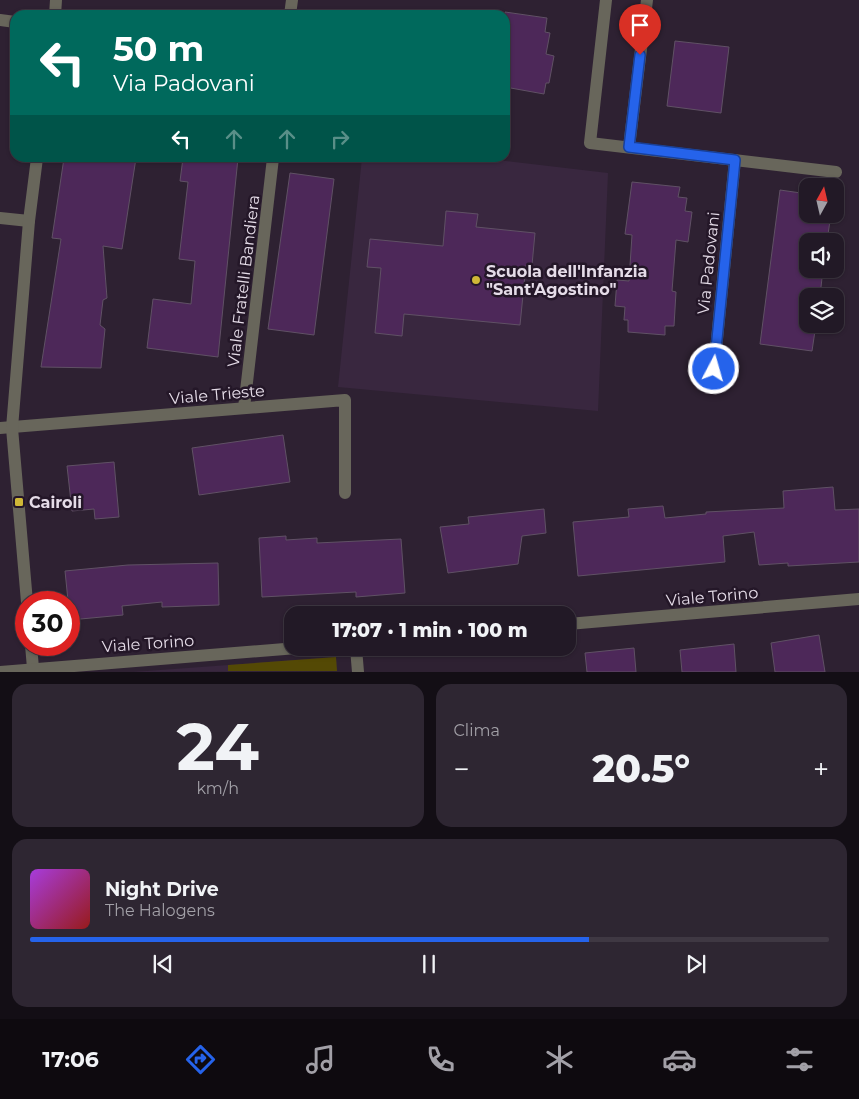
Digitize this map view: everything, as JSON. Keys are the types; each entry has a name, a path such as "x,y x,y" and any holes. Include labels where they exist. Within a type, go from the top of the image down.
{"street":[{"path":"606,0 590,143 836,172"},
{"path":"629,147 646,0"},
{"name":"Via Padovani","path":"714,369 735,160"},
{"path":"26,591 6,428 36,162"},
{"name":"Viale Fratelli Bandiera","path":"244,408 274,162"},
{"path":"0,218 29,220"},
{"name":"Viale Trieste","path":"6,428 345,400 345,493"},
{"name":"Viale Torino","path":"576,623 859,599"},
{"name":"Viale Torino","path":"0,672 284,649"},
{"path":"32,656 33,668"},
{"path":"357,656 358,672"}],"shaded area":[{"name":"Scuola dell'Infanzia \"Sant'Agostino\"","path":"510,161 608,173 598,411 338,387 362,162"},
{"path":"336,657 337,671 133,672"},
{"path":"336,657 337,671 228,671 228,665"}],"building":[{"path":"510,13 547,18 545,32 550,33 546,54 554,56 549,83 546,83 544,94 510,88"},
{"path":"675,41 729,47 721,113 667,106"},
{"path":"63,162 135,162 122,249 103,246 107,298 103,300 100,325 105,329 101,368 41,367 61,239 52,238"},
{"path":"182,162 238,162 218,357 147,348 153,299 191,304 195,261 179,259 188,182 180,181"},
{"path":"290,173 334,179 314,335 268,329"},
{"path":"632,182 680,187 678,197 687,198 685,211 692,212 688,242 676,240 672,291 676,292 674,326 665,326 665,335 628,332 628,320 624,320 625,307 615,306 617,280 629,281 632,235 625,234"},
{"path":"780,190 799,193 799,223 830,223 828,233 799,233 799,278 822,278 821,288 799,288 799,333 815,333 812,351 760,344"},
{"path":"446,211 478,214 476,227 535,233 532,265 526,265 520,325 404,314 402,336 375,333 381,268 367,267 370,239 443,246"},
{"path":"283,435 290,482 199,495 192,448"},
{"path":"114,462 119,517 95,519 94,509 72,511 67,466"},
{"path":"833,487 835,510 859,509 859,562 788,566 788,563 759,565 754,532 723,536 725,562 578,576 573,522 629,517 628,509 663,506 665,518 706,514 706,512 784,508 783,491"},
{"path":"544,509 546,533 522,536 518,564 448,573 440,527 469,524 468,517"},
{"path":"286,536 286,540 317,538 317,543 401,539 405,593 356,597 356,592 262,597 259,538"},
{"path":"218,563 219,605 162,607 162,602 122,606 123,615 80,619 80,591 67,591 65,571 128,565"},
{"path":"819,635 825,672 775,672 771,643"},
{"path":"734,644 736,672 682,672 680,650"},
{"path":"634,648 636,672 587,672 585,653"}],"place":[{"name":"Scuola dell'Infanzia \"Sant'Agostino\"","path":"476,280"},
{"name":"Cairoli","path":"19,502"}],"route":[{"path":"640,55 629,147 735,160 714,369"}]}
